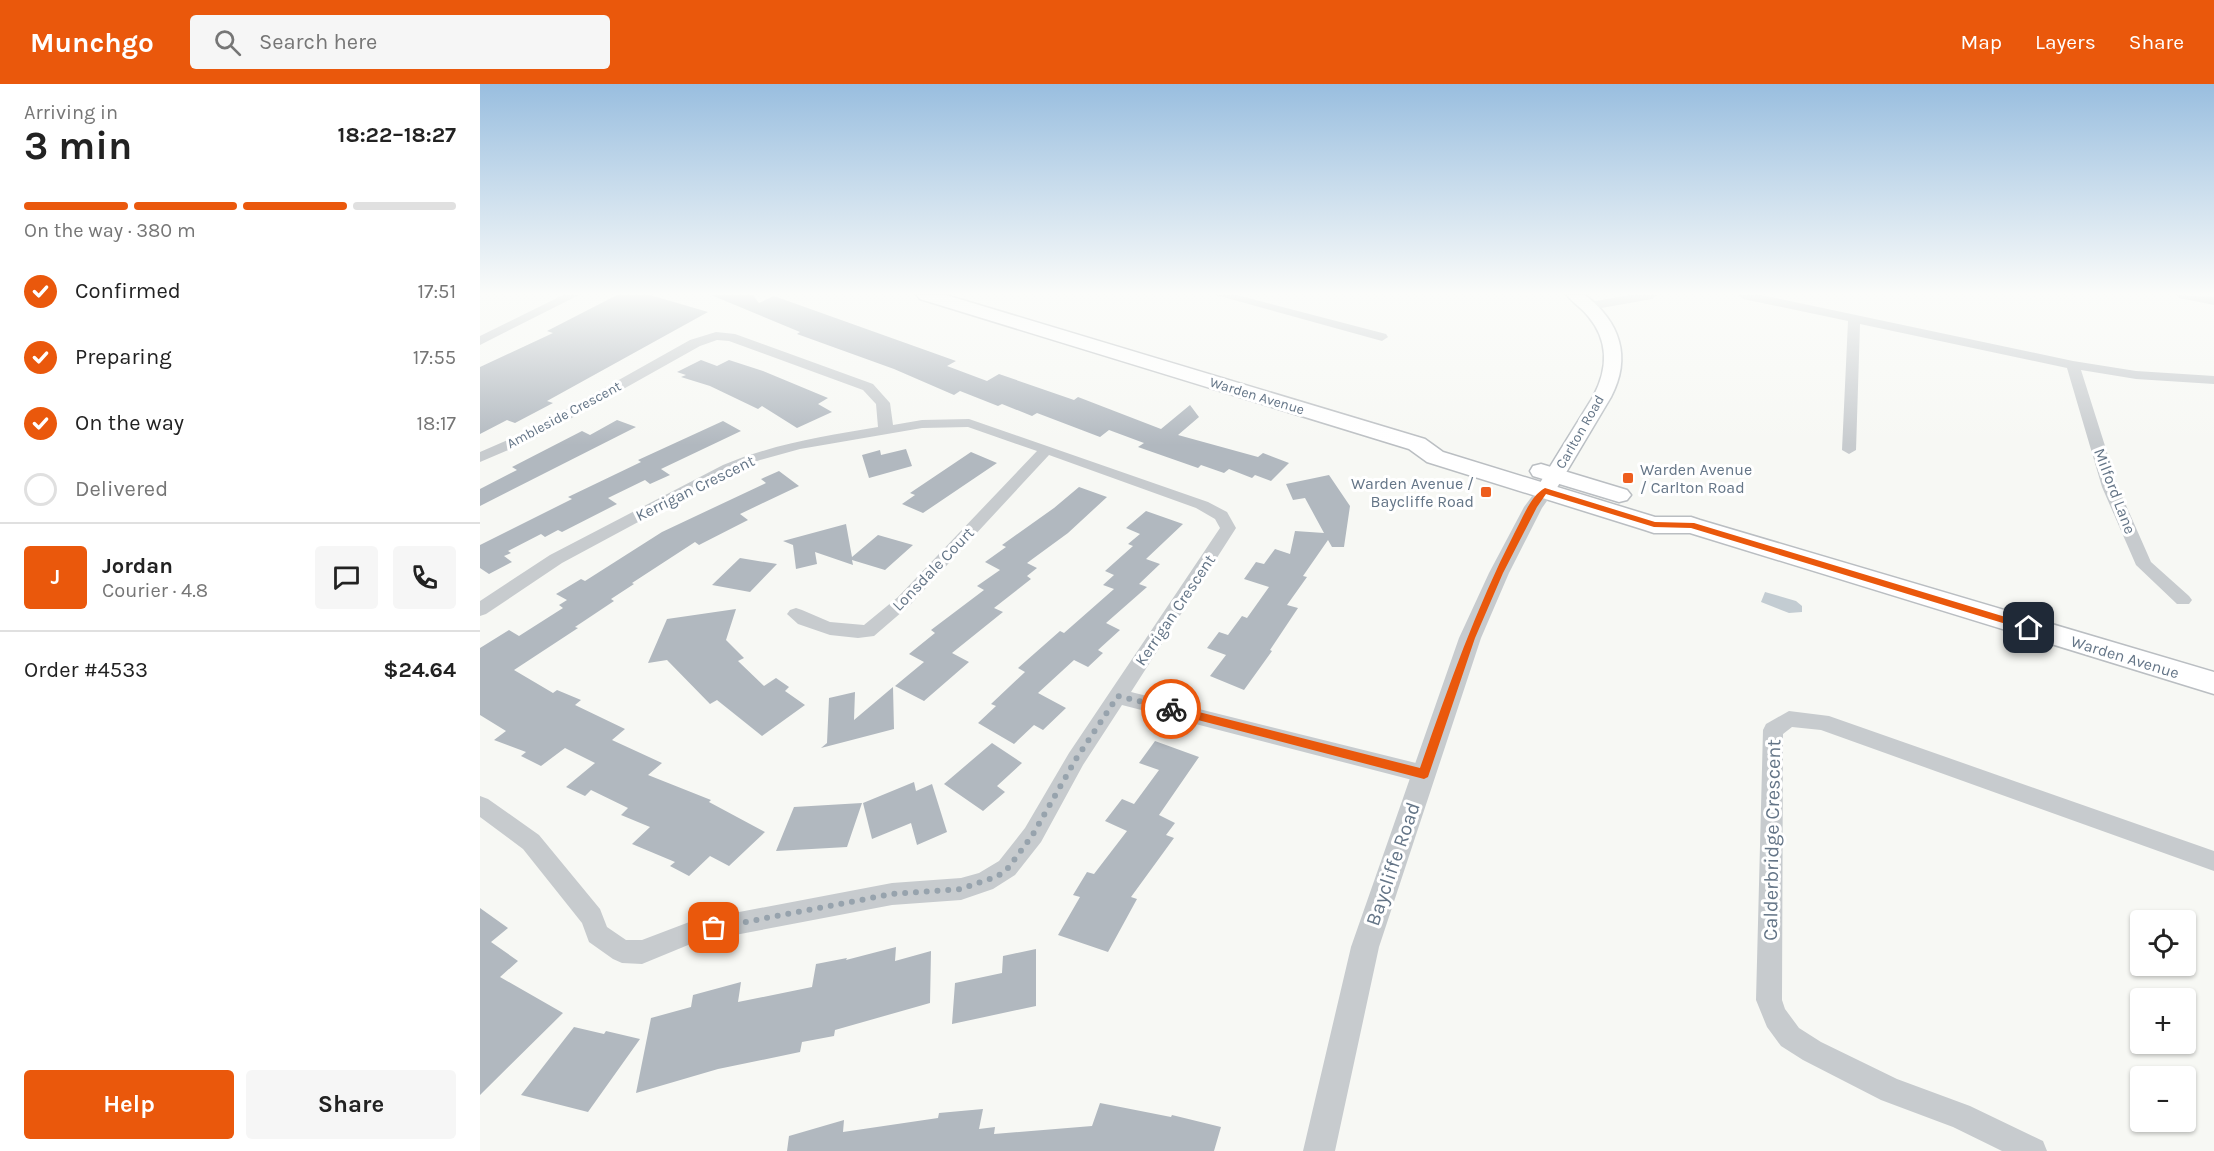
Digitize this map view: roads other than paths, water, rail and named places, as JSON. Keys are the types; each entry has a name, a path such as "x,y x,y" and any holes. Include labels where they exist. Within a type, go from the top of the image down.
{"main road":[{"name":"Warden Avenue","path":"1090,345 1416,444 1435,457 1550,483 1654,525 1691,525 2214,684"},
{"name":"Carlton Road","path":"1550,483 1593,414 1611,376 1613,365 1609,345"}],"street":[{"name":"Ambleside Crescent","path":"480,458 548,426 693,345"},
{"name":"Ambleside Crescent","path":"752,345 868,387 883,404 886,430"},
{"path":"1849,450 1853,345"},
{"path":"1977,345 2073,365 2136,375 2214,380"},
{"name":"Milford Lane","path":"2073,365 2110,487 2144,565 2183,600"},
{"name":"Kerrigan Crescent","path":"480,610 556,559 729,468 788,448 922,424 969,423 1202,505 1221,516 1228,528 1076,759 1032,836 1008,868 998,876 961,889 892,894 692,932 642,952 622,951 598,934 592,916 531,842 480,805"},
{"name":"Lonsdale Court","path":"796,614 812,624 833,630 868,631 903,601 1047,450"},
{"name":"Baycliffe Road","path":"1319,1151 1365,947 1470,638 1499,573 1533,507 1550,483"},
{"path":"1118,696 1424,774"},
{"name":"Calderbridge Crescent","path":"2033,1151 1960,1116 1891,1090 1812,1052 1790,1037 1776,1018 1769,1000 1773,730 1789,719 1822,722 2214,861"}],"place":[{"name":"Warden Avenue / Carlton Road","path":"1628,478"},
{"name":"Warden Avenue / Baycliffe Road","path":"1486,492"}]}
